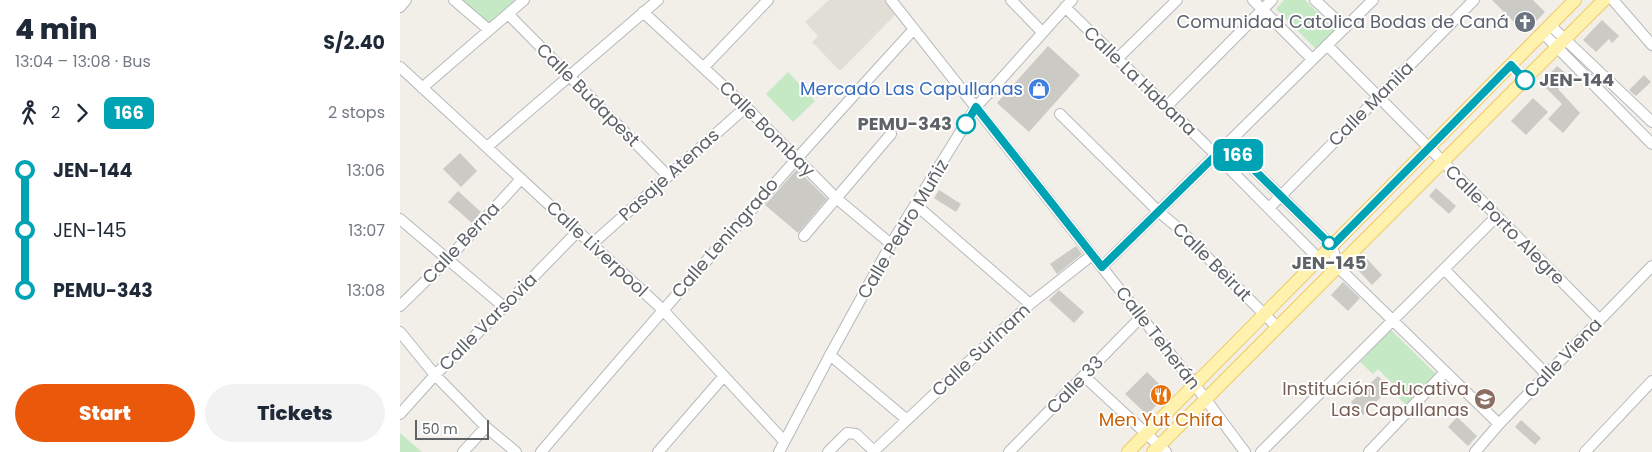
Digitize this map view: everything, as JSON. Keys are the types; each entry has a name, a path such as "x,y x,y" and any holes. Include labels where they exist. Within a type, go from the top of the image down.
{"main road":[{"path":"1128,452 1575,0"},
{"path":"1160,450 1206,399 1604,0"},
{"path":"1511,65 1525,80"}],"street":[{"path":"400,7 406,0"},
{"path":"454,0 489,30"},
{"path":"422,88 524,0"},
{"path":"487,147 658,0"},
{"path":"704,67 768,0"},
{"name":"Calle Teherán","path":"892,0 1206,399 1245,452"},
{"path":"1011,0 1042,32"},
{"path":"1117,59 1177,0"},
{"path":"1254,0 1312,60"},
{"path":"1166,106 1272,0"},
{"path":"1315,0 1345,28"},
{"path":"1102,267 1373,0"},
{"name":"Calle Manila","path":"1270,208 1474,0"},
{"path":"1612,0 1652,46"},
{"name":"Calle Pedro Muñiz","path":"779,452 891,244 976,107 1068,3"},
{"name":"Calle La Habana","path":"1068,3 1117,59 1320,259 1338,267 1499,424"},
{"name":"Calle Bombay","path":"643,12 746,107 836,198 891,244"},
{"name":"Calle Budapest","path":"508,14 668,176"},
{"name":"Calle Leningrado","path":"541,452 662,309 796,157 914,29"},
{"path":"1547,29 1652,144"},
{"path":"1561,44 1652,122"},
{"name":"Calle Porto Alegre","path":"1327,45 1600,319"},
{"name":"Calle Liverpool","path":"400,67 662,309 784,441"},
{"name":"Pasaje Atenas","path":"592,244 746,107"},
{"name":"Calle Beirut","path":"1060,114 1159,212 1177,227 1277,328"},
{"path":"804,236 891,134"},
{"path":"1216,155 1231,152 1239,155 1332,246 1338,267"},
{"name":"Calle Berna","path":"400,306 447,260 521,179"},
{"path":"916,205 1030,304"},
{"path":"1261,452 1497,216"},
{"path":"400,219 504,307"},
{"name":"Calle Varsovia","path":"400,414 435,375 578,231"},
{"name":"Calle Surinam","path":"875,451 906,419 1030,304 1092,255"},
{"name":"Calle Viena","path":"1475,452 1499,424 1652,266"},
{"path":"1444,269 1547,375"},
{"name":"Calle 33","path":"1009,452 1141,317"},
{"path":"400,332 435,375 486,427 516,452"},
{"path":"830,355 906,419"},
{"path":"1369,452 1445,372"},
{"path":"658,452 724,376"},
{"path":"1084,376 1147,433 1160,450"},
{"path":"1585,452 1652,381"},
{"path":"463,452 486,427"},
{"path":"828,452 847,433 856,434 875,451"}],"shaded area":[{"path":"829,0 884,0 895,15 840,71 812,42 818,36 805,22"}],"green space":[{"path":"462,0 515,0 489,23"},
{"path":"1284,0 1305,0 1335,30 1316,49 1276,9"},
{"path":"788,72 815,101 793,122 766,94"},
{"path":"1391,330 1436,374 1406,405 1393,392 1397,388 1378,369 1373,374 1360,362"},
{"path":"400,433 422,452 400,452"}],"building":[{"name":"Comunidad Catolica Bodas de Caná","path":"1492,0 1533,0 1545,12 1525,33"},
{"path":"1602,20 1619,36 1612,43 1609,39 1596,52 1583,40"},
{"name":"Mercado Las Capullanas","path":"1048,46 1080,75 1029,132 997,103"},
{"path":"1557,66 1570,77 1558,89 1580,113 1563,133 1548,119 1562,104 1541,83"},
{"path":"1644,75 1651,82 1636,96 1629,90"},
{"path":"1533,98 1548,112 1526,135 1511,121"},
{"path":"460,153 477,171 461,187 443,169"},
{"path":"797,169 827,199 798,233 765,205"},
{"path":"1436,188 1456,206 1449,214 1429,196"},
{"path":"939,190 961,204 956,212 934,198"},
{"path":"458,191 481,212 472,223 448,202"},
{"path":"1076,246 1082,254 1057,274 1050,264"},
{"path":"1367,259 1382,275 1372,285 1357,269"},
{"path":"1343,282 1360,298 1348,311 1331,295"},
{"path":"1059,290 1084,312 1074,323 1049,300"},
{"path":"1147,372 1168,393 1149,413 1144,412 1125,394"},
{"path":"1378,376 1390,388 1363,415 1351,402"},
{"path":"1457,417 1477,436 1468,446 1448,427"},
{"path":"1521,420 1541,438 1535,445 1515,427"}],"bus line":[{"name":"166","path":"966,124 976,107 1102,267 1216,155 1231,152 1239,155 1332,246 1511,65 1525,80"}],"place":[{"name":"Comunidad Catolica Bodas de Caná","path":"1525,22"},
{"name":"JEN-144","path":"1525,80"},
{"name":"Mercado Las Capullanas","path":"1039,89"},
{"name":"PEMU-343","path":"966,124"},
{"name":"JEN-145","path":"1329,243"},
{"name":"Men Yut Chifa","path":"1161,395"},
{"name":"Institución Educativa Las Capullanas","path":"1485,399"}]}
